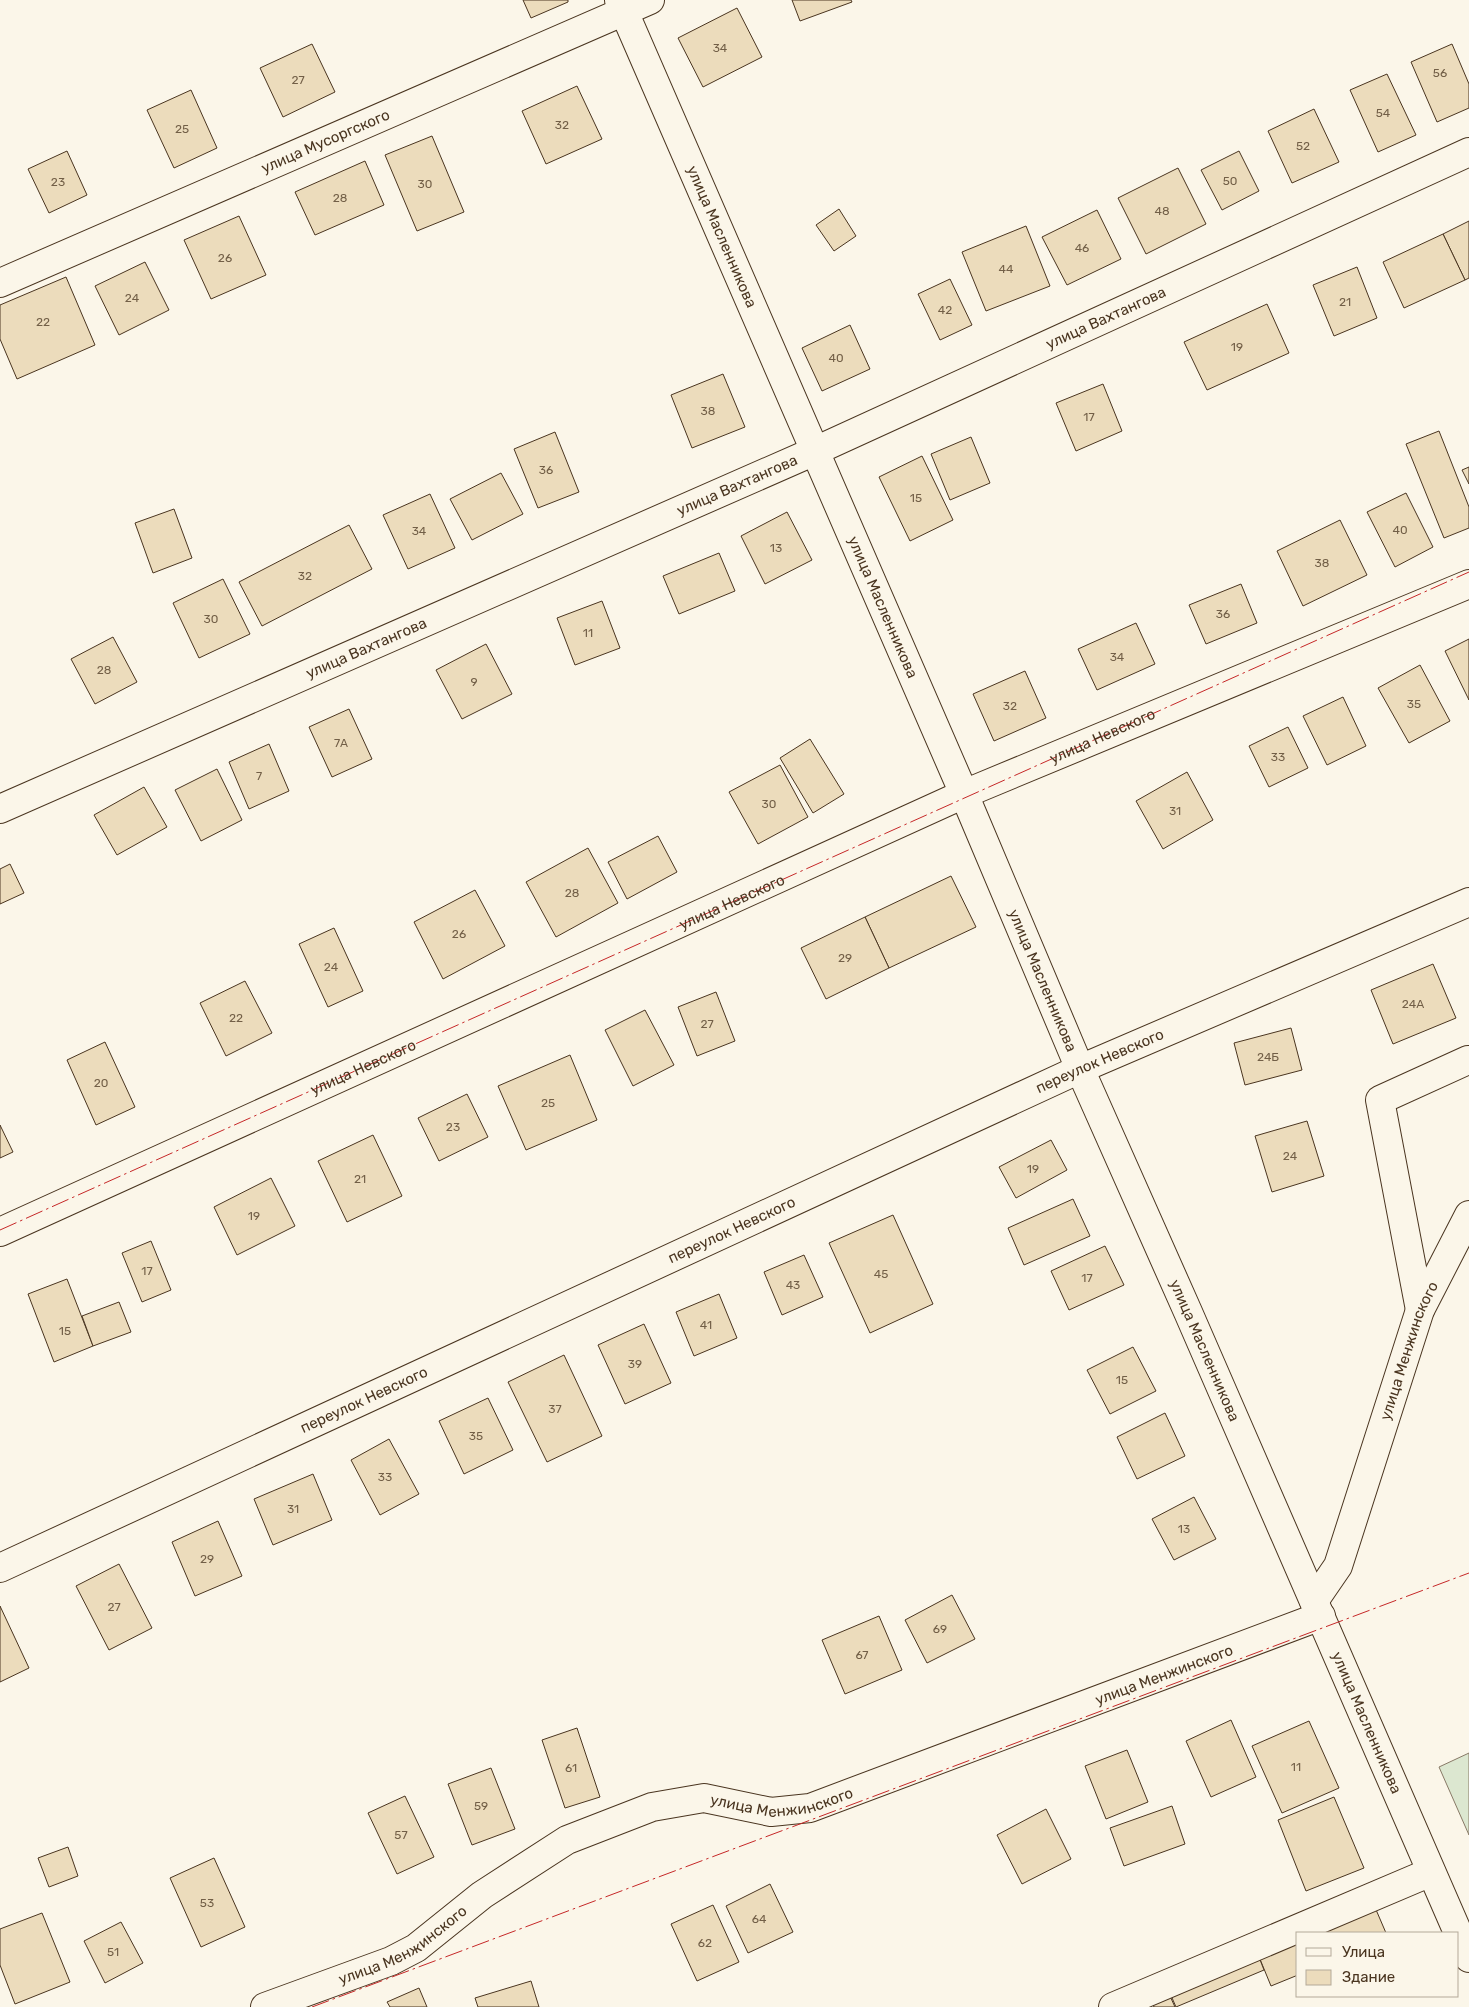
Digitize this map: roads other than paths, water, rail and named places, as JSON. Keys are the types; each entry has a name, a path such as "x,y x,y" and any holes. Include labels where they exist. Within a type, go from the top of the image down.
{"street":[{"name":"улица Мусоргского","path":"0,283 621,6 650,0"},
{"name":"улица Масленникова","path":"621,6 964,794 1080,1069 1458,1932"},
{"name":"улица Вахтангова","path":"0,809 815,451 1469,152"},
{"name":"улица Невского","path":"0,1232 964,794 1469,584"},
{"name":"переулок Невского","path":"0,1568 1080,1069 1469,902"},
{"path":"1420,1310 1380,1100 1468,1060"},
{"name":"улица Менжинского","path":"265,2007 391,1961 416,1948 482,1895 567,1840 652,1807 704,1798 771,1812 810,1808 1317,1609 1338,1566 1420,1310 1469,1215"},
{"path":"1113,2007 1431,1872"},
{"name":"улица Масленникова","path":"1459,1935 1469,1958"}]}
